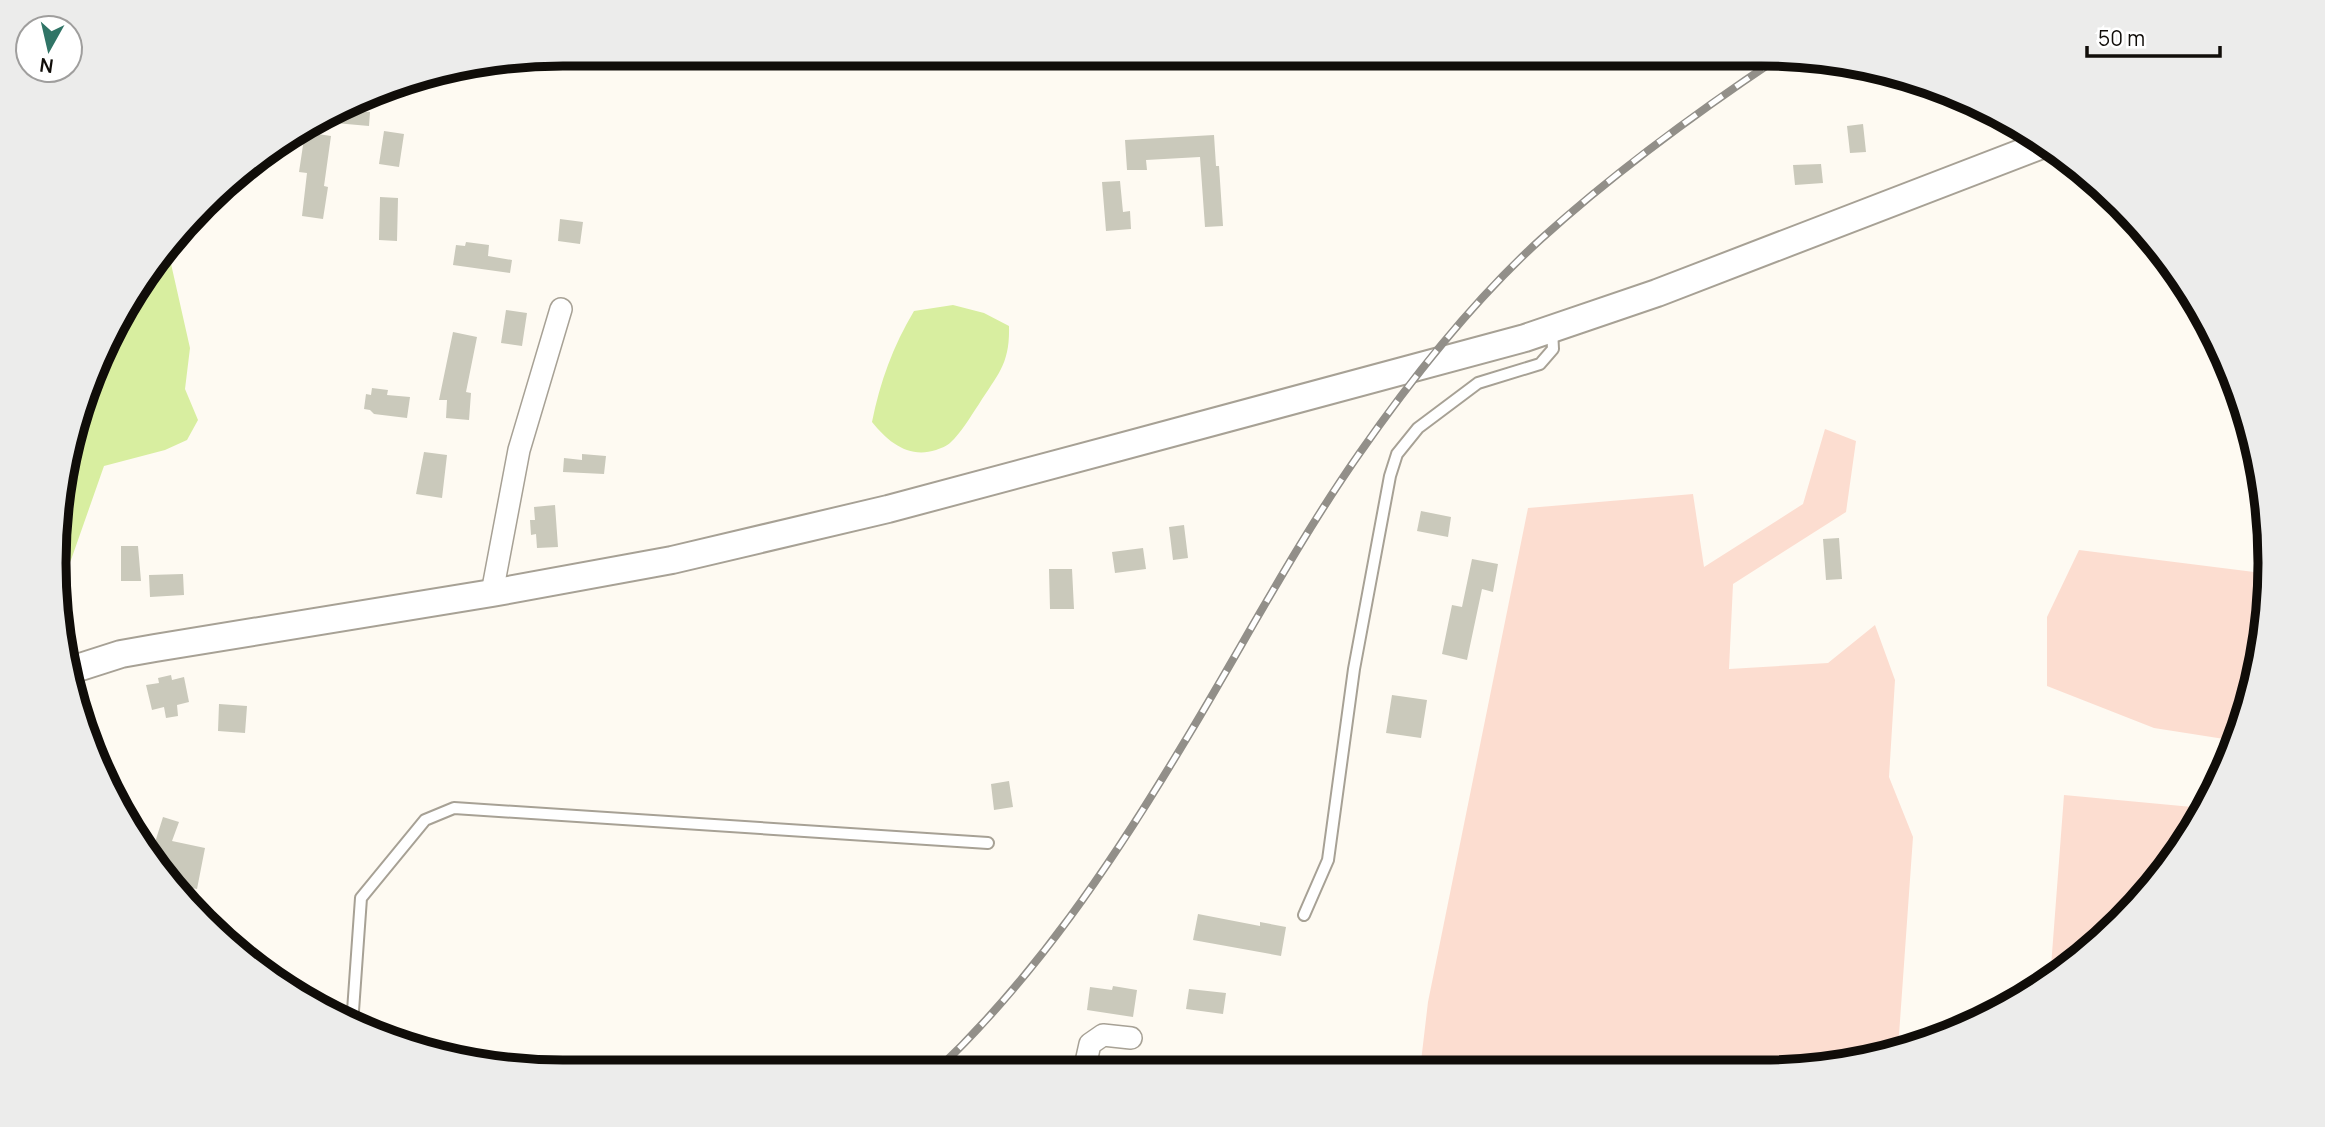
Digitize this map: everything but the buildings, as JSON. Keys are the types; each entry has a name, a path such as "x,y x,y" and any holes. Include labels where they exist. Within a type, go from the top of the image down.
{"street":[{"path":"78,668 121,654 492,593 672,560 888,509 1451,358 1552,328 1657,293 2035,148"},
{"path":"492,593 519,450 561,309"},
{"path":"1086,1060 1090,1044 1103,1035 1131,1038"}],"lane":[{"path":"1304,915 1328,860 1354,669 1390,476 1397,454 1418,428 1478,383 1540,364 1553,349 1552,328"},
{"path":"353,1013 361,898 425,820 454,808 988,843"}],"shaded area":[{"path":"170,260 190,348 185,389 198,420 187,440 165,450 104,466 66,567 71,499 83,435 93,404 104,373 133,315"},
{"path":"953,305 984,313 1009,326 1005,359 992,384 950,443 926,452 908,450 892,442 872,422 883,379 914,311"},
{"path":"1825,429 1856,441 1846,512 1733,584 1729,669 1828,663 1875,625 1895,680 1889,777 1913,837 1899,1041 1858,1051 1794,1059 1421,1060 1428,1002 1528,508 1693,494 1704,567 1803,504"},
{"path":"2079,550 2258,572 2249,660 2242,692 2226,739 2154,728 2047,686 2047,617"},
{"path":"2064,795 2194,807 2175,840 2135,891 2089,937 2051,968"}],"railway":[{"path":"947,1060 1039,958 1100,875 1155,790 1335,489 1379,425 1444,341 1491,288 1569,214 1658,143 1766,66"}]}
